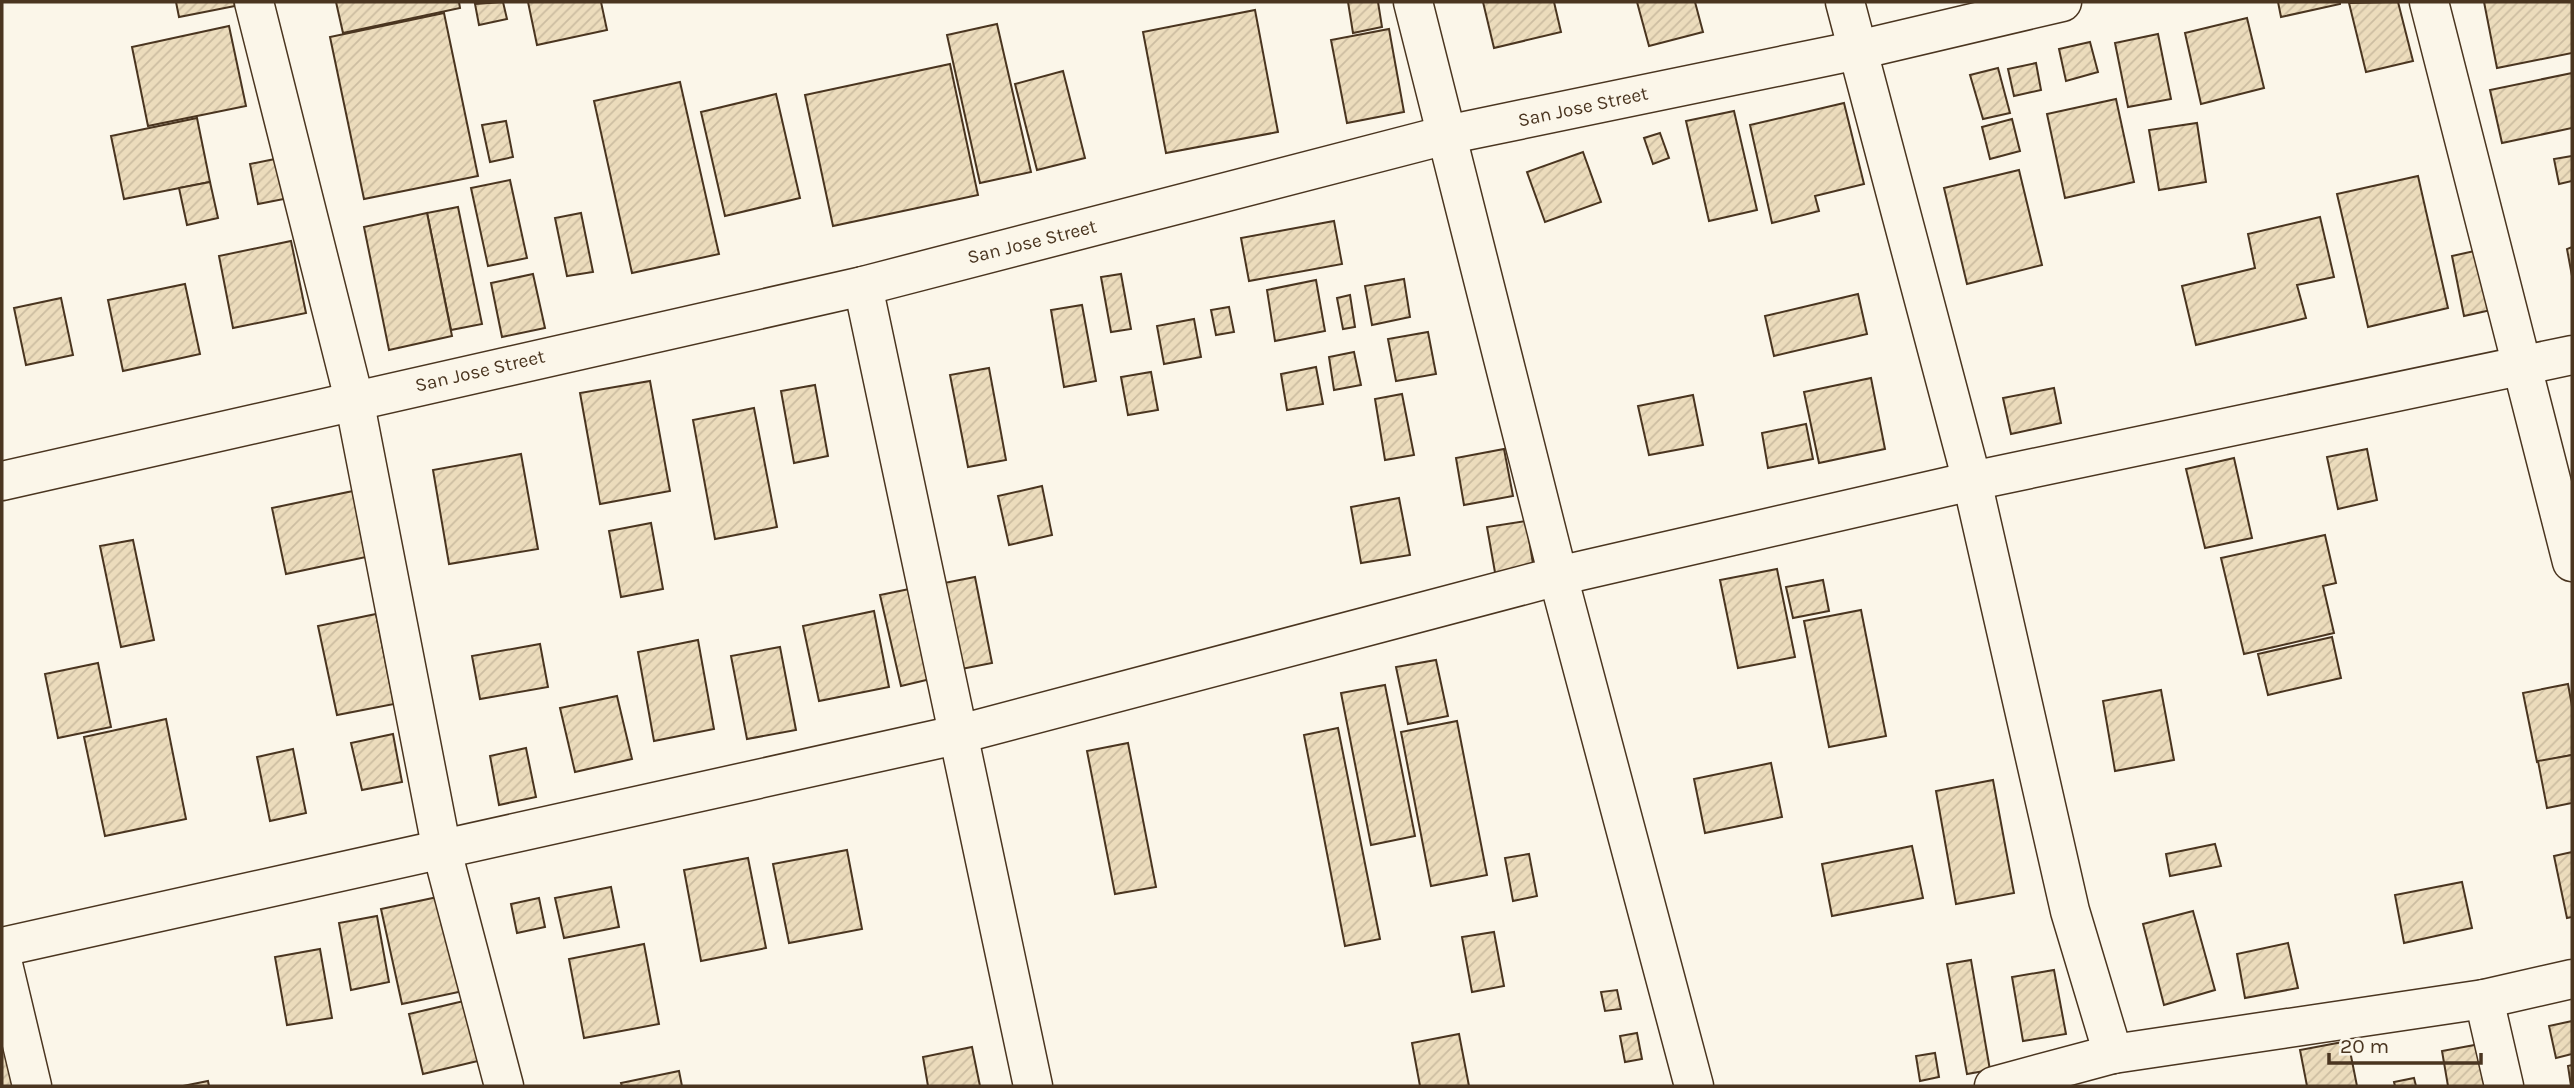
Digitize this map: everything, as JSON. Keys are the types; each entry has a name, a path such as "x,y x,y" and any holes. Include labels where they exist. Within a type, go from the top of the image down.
{"street":[{"path":"254,2 354,399 442,851 504,1086"},
{"path":"1413,2 1558,576 1694,1086"},
{"path":"1845,2 1972,481 2070,911 2113,1054"},
{"name":"San Jose Street","path":"2,481 354,399 863,286 1446,135 1858,50 2062,2"},
{"path":"2429,2 2572,562"},
{"path":"863,286 956,735 1033,1086"},
{"path":"2,947 956,735 1558,576 1972,481 2572,355"},
{"path":"2,960 33,1086"},
{"path":"1994,1086 2113,1054 2484,999 2572,979"},
{"path":"2484,999 2504,1086"}],"building":[{"path":"176,2 234,2 235,6 179,17"},
{"path":"336,2 459,2 460,8 343,33"},
{"path":"503,2 507,19 479,25 475,4"},
{"path":"528,2 601,2 607,30 537,45"},
{"path":"1348,2 1378,2 1382,27 1353,33"},
{"path":"1483,2 1554,2 1561,32 1494,48"},
{"path":"1637,2 1695,2 1703,32 1649,46"},
{"path":"2278,2 2340,2 2340,4 2281,17"},
{"path":"2398,2 2413,61 2366,72 2349,3"},
{"path":"2484,2 2572,2 2572,53 2497,68"},
{"path":"1255,10 1278,132 1166,153 1143,32"},
{"path":"444,13 478,176 364,199 330,37"},
{"path":"2247,18 2264,88 2201,104 2185,33"},
{"path":"997,24 1031,172 980,183 947,35"},
{"path":"229,26 246,106 148,126 132,47"},
{"path":"1389,29 1404,112 1347,123 1331,40"},
{"path":"2158,34 2171,99 2128,107 2115,43"},
{"path":"2090,42 2098,72 2066,81 2059,49"},
{"path":"2036,63 2041,90 2014,96 2008,69"},
{"path":"950,64 978,195 833,226 805,95"},
{"path":"1998,68 2010,113 1983,119 1970,75"},
{"path":"1063,71 1085,158 1037,170 1015,84"},
{"path":"2572,73 2572,128 2502,143 2490,90"},
{"path":"680,82 719,254 632,273 594,101"},
{"path":"776,94 800,198 725,216 701,112"},
{"path":"2116,99 2134,182 2065,198 2047,114"},
{"path":"1844,103 1864,184 1815,196 1819,211 1772,223 1750,125"},
{"path":"1734,111 1757,210 1709,221 1686,121"},
{"path":"197,118 210,182 124,199 111,136"},
{"path":"2012,119 2020,151 1990,159 1982,127"},
{"path":"506,121 513,157 490,162 482,125"},
{"path":"2197,123 2206,182 2159,190 2149,130"},
{"path":"1660,133 1669,158 1653,164 1644,138"},
{"path":"1583,152 1601,202 1545,222 1527,172"},
{"path":"2572,156 2572,181 2559,184 2554,159"},
{"path":"280,158 289,198 258,204 250,164"},
{"path":"2019,170 2042,265 1967,284 1944,188"},
{"path":"2418,176 2448,308 2368,327 2337,194"},
{"path":"510,180 527,258 488,266 471,188"},
{"path":"210,182 218,218 187,225 179,188"},
{"path":"458,207 482,324 451,330 427,213"},
{"path":"427,213 452,336 389,350 364,227"},
{"path":"581,213 593,272 567,276 555,218"},
{"path":"2320,217 2334,277 2297,285 2306,318 2196,345 2182,286 2255,268 2248,234"},
{"path":"1334,221 1342,264 1249,281 1241,238"},
{"path":"291,241 306,313 233,328 219,256"},
{"path":"2572,247 2572,276 2567,249"},
{"path":"2488,248 2500,308 2464,316 2452,256"},
{"path":"533,274 545,328 502,337 491,283"},
{"path":"1121,274 1131,329 1111,332 1101,277"},
{"path":"1404,279 1410,317 1372,325 1365,286"},
{"path":"1316,280 1325,331 1275,341 1267,290"},
{"path":"185,284 200,354 123,371 108,300"},
{"path":"1858,294 1867,334 1774,356 1765,316"},
{"path":"1350,295 1355,327 1343,329 1337,298"},
{"path":"61,298 73,355 26,365 14,308"},
{"path":"1082,305 1096,381 1064,387 1051,310"},
{"path":"1229,307 1234,332 1216,335 1211,310"},
{"path":"1194,319 1201,357 1164,364 1157,326"},
{"path":"1428,332 1436,374 1396,381 1388,339"},
{"path":"1354,352 1361,385 1334,390 1329,357"},
{"path":"1316,367 1323,404 1287,410 1281,374"},
{"path":"989,368 1006,460 968,467 950,375"},
{"path":"1151,372 1158,410 1128,415 1121,377"},
{"path":"1871,378 1885,449 1819,463 1804,392"},
{"path":"650,381 670,491 600,504 580,393"},
{"path":"815,385 828,456 794,463 781,391"},
{"path":"2054,388 2061,423 2011,434 2003,398"},
{"path":"1402,394 1414,455 1385,460 1375,399"},
{"path":"1693,395 1703,445 1649,455 1638,406"},
{"path":"754,408 777,527 715,539 693,420"},
{"path":"1806,424 1813,459 1768,468 1762,433"},
{"path":"1504,449 1513,496 1464,505 1456,458"},
{"path":"2367,449 2377,500 2338,509 2327,457"},
{"path":"521,454 538,549 449,564 433,470"},
{"path":"2234,458 2252,538 2205,548 2186,469"},
{"path":"1042,486 1052,535 1009,545 998,496"},
{"path":"353,491 366,557 286,574 272,508"},
{"path":"1399,498 1410,555 1361,563 1351,507"},
{"path":"1526,521 1534,570 1496,578 1487,527"},
{"path":"651,523 663,589 621,597 609,531"},
{"path":"2325,535 2336,583 2323,586 2334,633 2244,654 2221,558"},
{"path":"133,540 154,640 121,647 100,546"},
{"path":"1777,569 1795,657 1738,668 1720,580"},
{"path":"975,577 992,663 946,672 929,586"},
{"path":"1823,580 1829,611 1793,618 1786,587"},
{"path":"919,587 939,677 901,686 880,595"},
{"path":"1861,610 1886,736 1829,747 1804,621"},
{"path":"874,611 889,687 819,701 803,626"},
{"path":"376,614 394,704 337,715 318,626"},
{"path":"2332,637 2341,678 2268,695 2258,654"},
{"path":"698,640 714,729 654,741 638,652"},
{"path":"540,644 548,687 480,699 472,656"},
{"path":"780,647 796,730 747,739 731,656"},
{"path":"1436,660 1448,716 1408,724 1396,667"},
{"path":"98,663 111,727 58,738 45,674"},
{"path":"2568,684 2572,706 2572,755 2537,762 2523,693"},
{"path":"1385,685 1415,836 1371,845 1341,693"},
{"path":"2161,690 2174,760 2115,771 2103,701"},
{"path":"617,696 632,759 575,772 560,708"},
{"path":"166,719 186,819 105,836 84,737"},
{"path":"1457,721 1487,875 1431,886 1401,732"},
{"path":"1338,728 1380,939 1345,946 1304,735"},
{"path":"393,734 402,782 362,790 351,743"},
{"path":"1128,743 1156,887 1115,894 1087,751"},
{"path":"526,748 536,797 499,805 490,756"},
{"path":"293,749 306,813 270,821 257,757"},
{"path":"2572,755 2572,803 2547,808 2538,761"},
{"path":"1771,763 1782,817 1705,833 1694,779"},
{"path":"1993,780 2014,893 1956,904 1936,791"},
{"path":"2215,844 2221,866 2170,876 2166,854"},
{"path":"1912,846 1923,898 1832,916 1822,864"},
{"path":"847,850 862,929 789,943 773,864"},
{"path":"2572,852 2572,917 2567,918 2554,856"},
{"path":"1529,854 1537,896 1513,901 1505,858"},
{"path":"748,858 766,948 701,961 684,870"},
{"path":"2462,882 2472,928 2404,943 2395,895"},
{"path":"611,887 619,927 564,938 555,898"},
{"path":"447,895 468,990 402,1004 381,909"},
{"path":"539,898 545,927 517,933 511,904"},
{"path":"2193,911 2215,990 2164,1005 2143,924"},
{"path":"377,916 389,982 351,990 339,923"},
{"path":"1494,932 1504,986 1472,992 1462,937"},
{"path":"2288,943 2298,988 2245,998 2237,954"},
{"path":"644,944 659,1024 584,1038 569,959"},
{"path":"320,949 332,1018 287,1025 275,957"},
{"path":"1971,960 1990,1070 1967,1074 1947,964"},
{"path":"2054,970 2066,1034 2023,1041 2012,977"},
{"path":"1617,990 1621,1009 1605,1011 1601,992"},
{"path":"468,1000 482,1060 423,1074 409,1014"},
{"path":"2572,1021 2572,1054 2556,1058 2549,1026"},
{"path":"2,1023 17,1086 2,1086"},
{"path":"1637,1033 1642,1059 1625,1062 1620,1036"},
{"path":"1459,1034 1469,1086 1420,1086 1412,1043"},
{"path":"2348,1041 2357,1086 2307,1086 2300,1050"},
{"path":"2480,1044 2487,1086 2448,1086 2442,1051"},
{"path":"972,1047 980,1086 928,1086 923,1057"},
{"path":"1935,1053 1939,1077 1920,1081 1916,1056"},
{"path":"2572,1065 2572,1086 2571,1086 2568,1066"},
{"path":"679,1071 682,1086 622,1086 621,1083"},
{"path":"2414,1078 2416,1086 2395,1086 2394,1082"},
{"path":"208,1081 209,1086 183,1086"}]}
